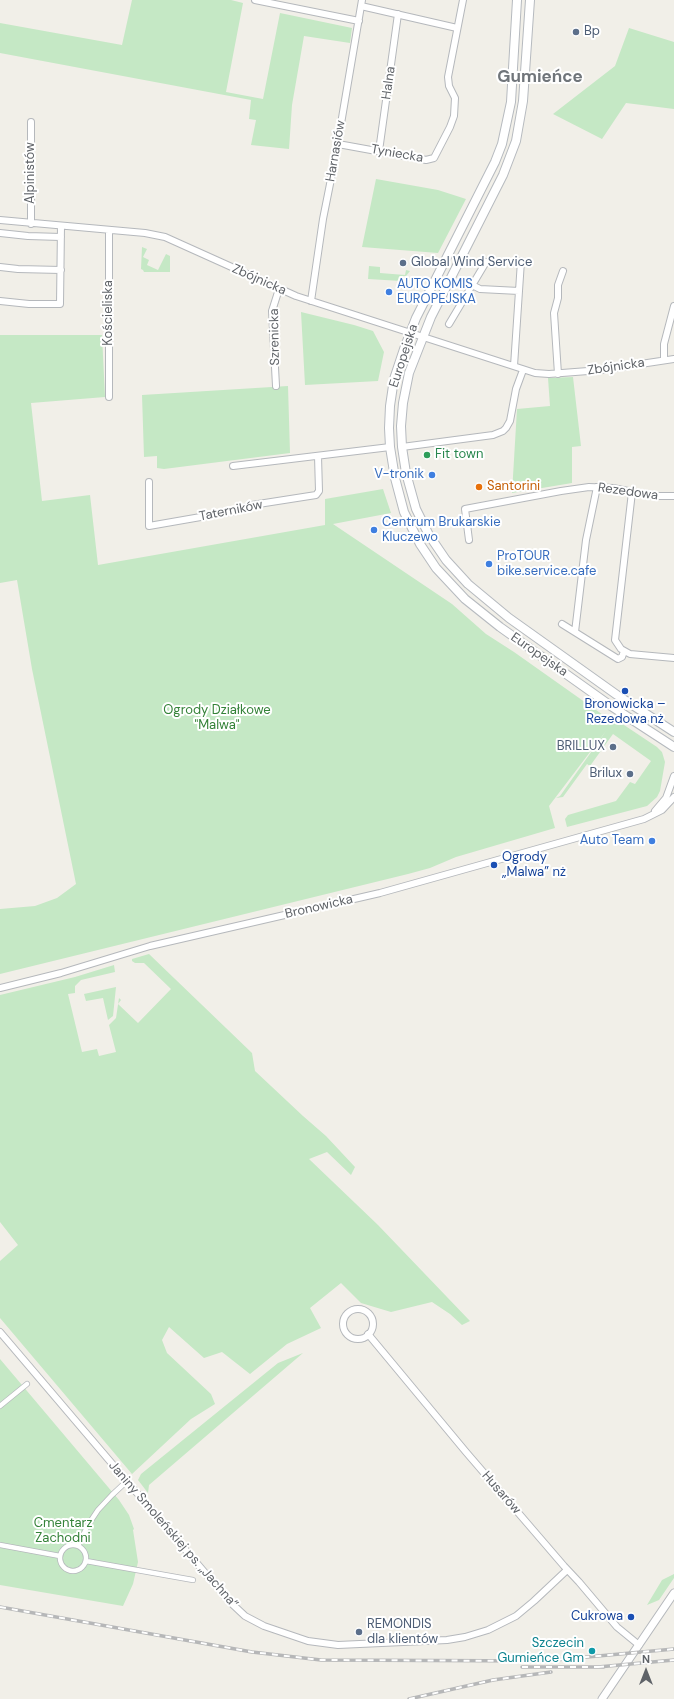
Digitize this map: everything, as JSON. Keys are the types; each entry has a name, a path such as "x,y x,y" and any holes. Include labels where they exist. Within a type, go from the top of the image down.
{"main road":[{"name":"Europejska","path":"517,0 511,102 502,144 495,162 410,334 398,365 389,416 390,447 397,490 409,523 430,560 456,591 501,628 621,713 674,747"},
{"name":"Europejska","path":"530,0 523,101 516,141 503,175 422,337 409,373 405,389 402,417 402,447 408,485 420,517 435,545 460,576 478,593 509,618 617,695 674,732"}],"street":[{"path":"255,0 359,21"},
{"name":"Tyniecka","path":"338,144 426,160 432,159 436,155 454,116 454,98 449,86 448,77 463,0"},
{"path":"362,3 398,14 457,28"},
{"name":"Harnasiów","path":"311,301 323,219 338,144 362,3"},
{"name":"Halna","path":"379,151 398,14"},
{"name":"Alpinistów","path":"31,122 31,224"},
{"name":"Zbójnicka","path":"0,220 31,224 145,233 165,237 279,289 311,301 523,370 542,374 601,370 674,359"},
{"path":"0,300 29,304 60,304 61,226"},
{"name":"Kościeliska","path":"109,230 109,397"},
{"path":"0,233 61,237"},
{"path":"514,366 522,261"},
{"path":"449,324 486,262"},
{"path":"0,267 18,270 61,270"},
{"path":"558,374 554,313 558,298 558,284 563,271"},
{"path":"472,285 480,289 519,291"},
{"name":"Szrenicka","path":"276,386 272,311 279,289"},
{"path":"664,360 664,344 674,306"},
{"path":"402,447 493,435 503,431 510,421 516,389 523,370"},
{"path":"233,466 390,447"},
{"name":"Taterników","path":"149,482 149,526 235,511 252,505 316,495 319,491 318,456"},
{"path":"575,632 586,540 597,487"},
{"name":"Rezedowa","path":"469,540 465,509 561,491 597,487 653,496 674,496"},
{"path":"632,492 615,637 616,644 630,654 674,658"},
{"path":"562,624 618,659 622,657 624,651"},
{"name":"Bronowicka","path":"637,821 650,815 662,805 670,790 674,776"},
{"name":"Bronowicka","path":"0,988 61,973 150,946 380,893 637,821 657,813 668,805 674,797"},
{"path":"358,1309 368,1314 372,1324 368,1334 364,1338 357,1339 347,1334 343,1324 347,1314 358,1309"},
{"name":"Janiny Smoleńskiej ps. „Jachna”","path":"0,1332 240,1612 250,1620 264,1626 312,1642 347,1645 447,1640 473,1635 495,1627 516,1616 567,1570"},
{"name":"Husarów","path":"368,1334 567,1570 617,1627 639,1645"},
{"path":"0,1406 27,1384"},
{"path":"78,1546 88,1525 98,1510 127,1481"},
{"path":"0,1545 60,1556"},
{"path":"72,1545 78,1546 84,1552 86,1561 81,1569 71,1571 62,1566 60,1556 67,1547 72,1545"},
{"path":"86,1561 193,1580"},
{"path":"602,1699 674,1593"}],"green space":[{"path":"132,0 231,0 243,3 226,92 263,99 280,13 352,28 350,43 304,36 292,105 289,149 251,145 256,120 249,119 251,100 0,53 0,23 122,45"},
{"path":"629,28 674,42 674,109 626,103 602,139 553,114 615,66"},
{"path":"376,179 438,190 466,199 438,253 362,247"},
{"path":"142,247 147,249 143,257 149,260 147,265 158,270 166,254 170,256 170,272 144,272 141,269"},
{"path":"369,266 380,267 380,273 405,275 406,270 410,271 406,276 401,276 401,281 368,279"},
{"path":"301,312 373,331 384,352 378,381 305,385"},
{"name":"Ogrody Działkowe \"Malwa\"","path":"0,335 102,335 105,397 31,403 42,501 90,495 98,565 325,525 325,499 383,489 391,513 333,524 452,604 486,634 613,722 615,719 657,747 662,752 665,762 660,791 657,797 647,806 567,827 565,819 568,815 616,801 630,782 635,784 651,761 613,734 590,766 587,764 563,797 556,798 560,796 606,731 549,806 555,828 456,857 430,868 408,874 0,974 0,909 35,906 57,898 76,884 32,669 17,580 0,583"},
{"path":"573,377 581,446 572,447 572,483 512,493 517,409 550,406 548,378"},
{"path":"288,386 290,453 164,469 157,468 157,456 144,457 142,395"},
{"path":"149,954 252,1053 255,1071 326,1136 355,1167 351,1175 327,1152 309,1159 378,1225 470,1321 462,1325 450,1314 432,1302 391,1312 361,1303 341,1283 310,1308 321,1328 287,1344 250,1374 222,1352 204,1358 169,1327 162,1340 167,1353 211,1394 215,1404 191,1419 132,1474 0,1318 0,1261 18,1245 0,1222 0,995 75,977 114,965 115,972 81,980 75,986 75,993 68,994 82,1052 97,1049 99,1056 116,1052 109,1025 116,1018 118,1004 138,1023 171,989 144,963 135,963 132,961 132,959"},
{"path":"116,987 113,1016 108,1020 103,998 86,1001 84,994"},
{"path":"303,1353 149,1485 148,1493 138,1480 141,1474 278,1363"},
{"name":"Cmentarz Zachodni","path":"0,1359 119,1500 129,1515 134,1529 138,1562 133,1584 123,1606 0,1585"},
{"path":"674,1574 674,1578 659,1600 647,1605 662,1580"}],"railway":[{"path":"0,1607 252,1652 321,1660 544,1661 674,1649"},
{"path":"598,1667 674,1660"},
{"path":"522,1667 604,1667"},
{"path":"409,1699 493,1680 551,1672"}],"place":[{"name":"Bp","path":"576,32"},
{"name":"Global Wind Service","path":"403,263"},
{"name":"AUTO KOMIS EUROPEJSKA","path":"389,292"},
{"name":"Fit town","path":"427,455"},
{"name":"V-tronik","path":"432,475"},
{"name":"Santorini","path":"479,487"},
{"name":"Centrum Brukarskie Kluczewo","path":"374,530"},
{"name":"ProTOUR bike.service.cafe","path":"489,564"},
{"name":"Bronowicka – Rezedowa nż","path":"625,691"},
{"name":"BRILLUX","path":"613,747"},
{"name":"Brilux","path":"630,774"},
{"name":"Auto Team","path":"652,841"},
{"name":"Ogrody „Malwa” nż","path":"494,865"},
{"name":"Cukrowa","path":"631,1617"},
{"name":"REMONDIS dla klientów","path":"359,1632"},
{"name":"Szczecin Gumieńce Gm","path":"592,1651"}],"district":[{"name":"Gumieńce","path":"540,78"}]}
